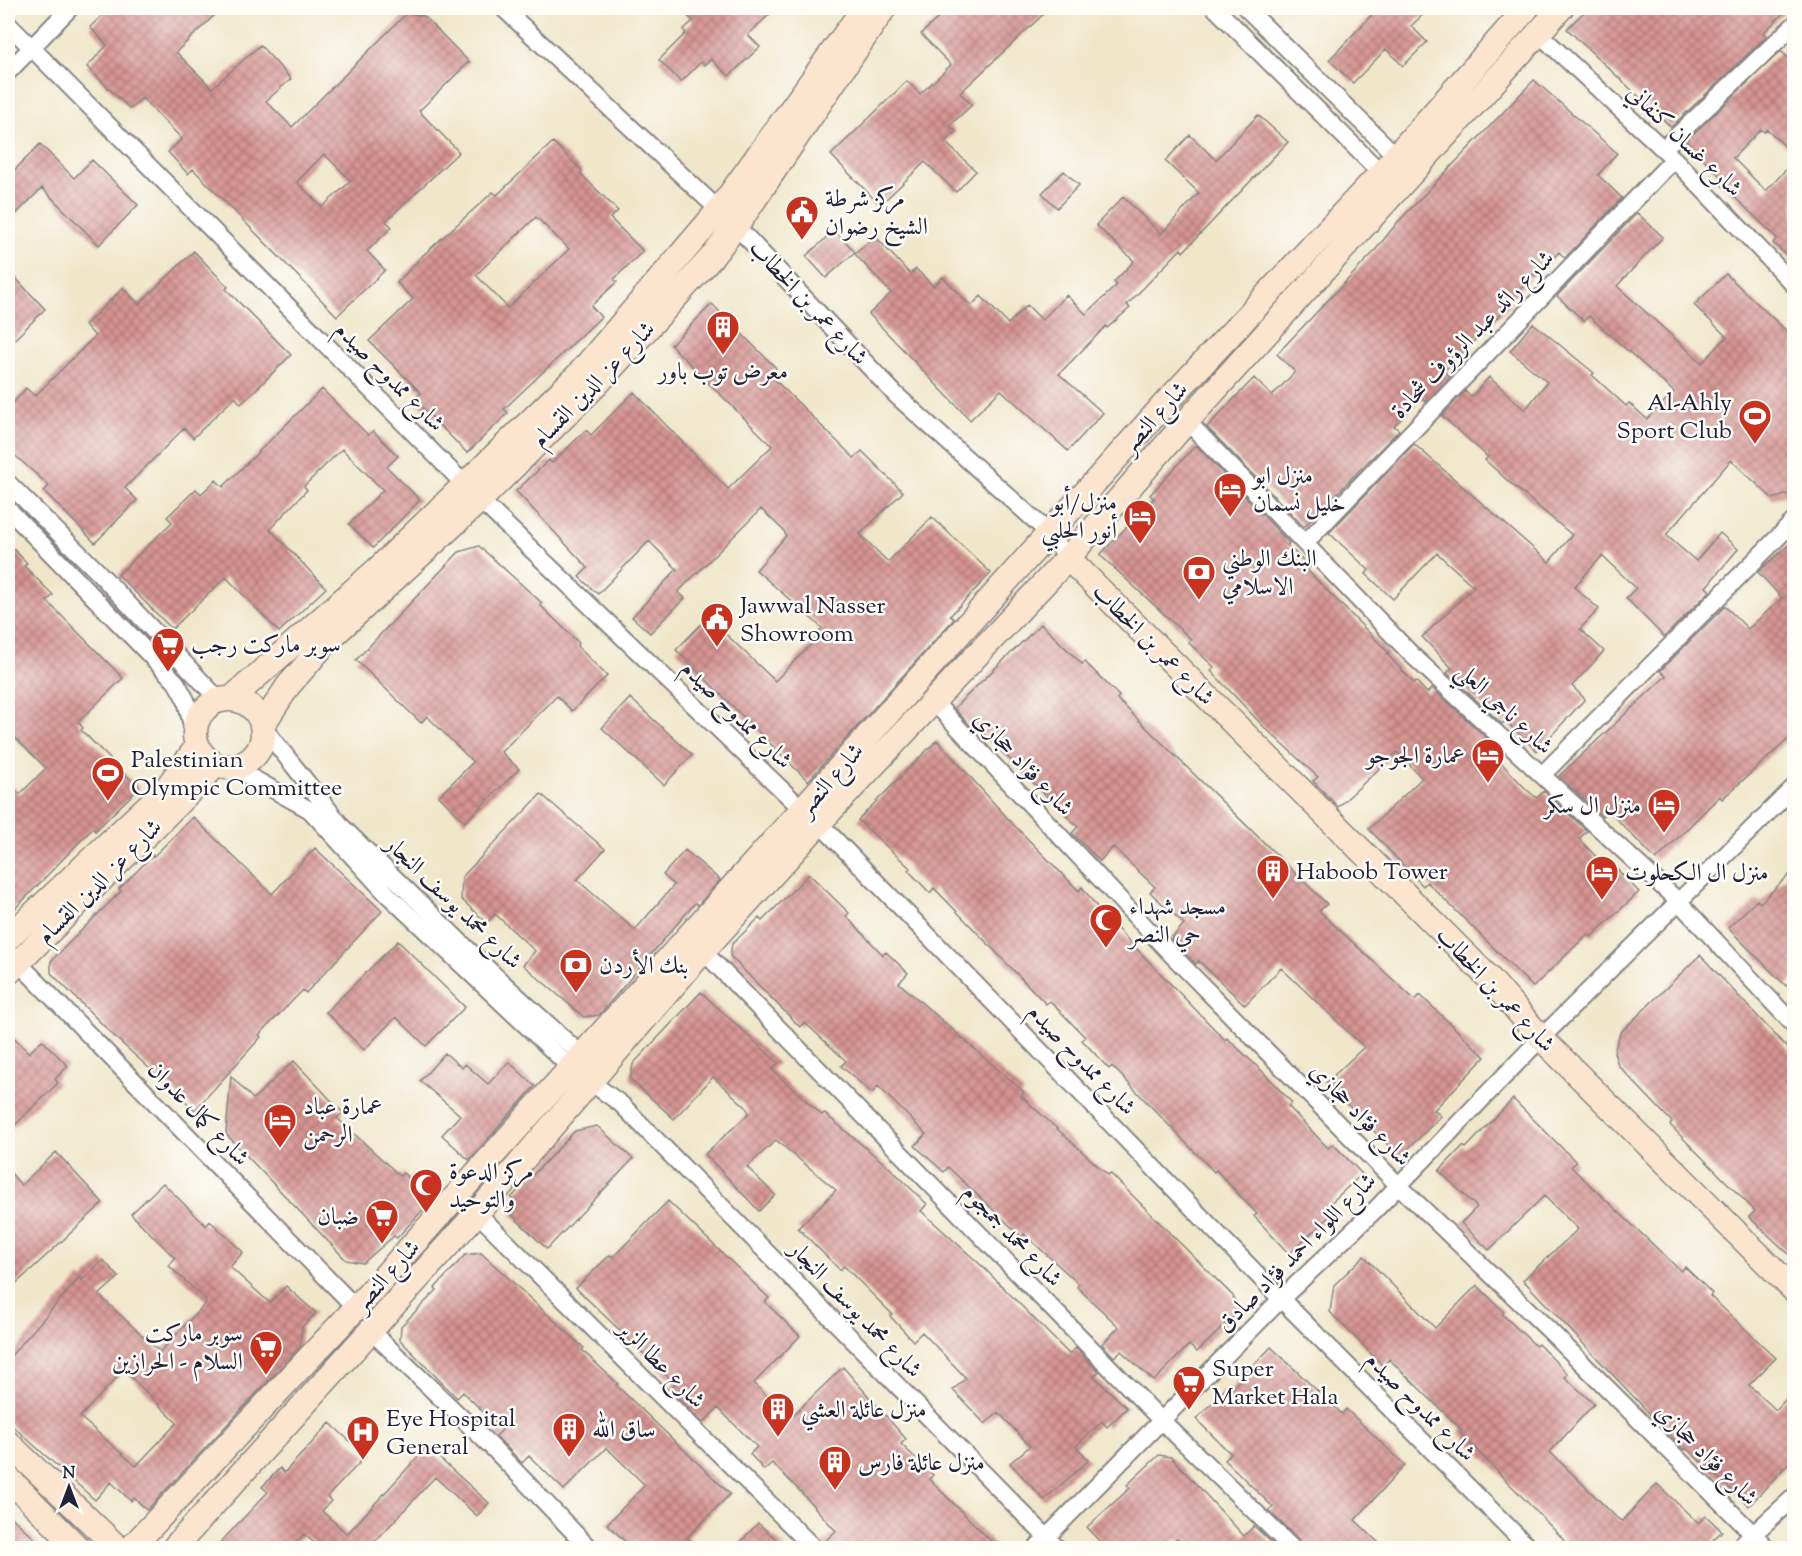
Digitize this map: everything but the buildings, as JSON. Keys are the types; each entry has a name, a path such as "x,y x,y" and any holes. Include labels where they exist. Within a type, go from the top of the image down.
{"main road":[{"name":"شارع عز الدين القسام","path":"727,218 864,8"},
{"name":"شارع عز الدين القسام","path":"11,962 225,766 244,764 260,748 262,726 288,686 328,640 471,492 727,218 884,8"},
{"name":"شارع النصر","path":"130,1548 585,1069 703,951 811,817 1049,533 1162,407 1388,165 1527,8"},
{"name":"شارع النصر","path":"174,1548 477,1213 585,1069 811,817 932,700 1068,558 1187,421 1561,8"},
{"name":"شارع عز الدين القسام","path":"8,938 166,789 195,741 200,714 225,699 471,492"},
{"name":"شارع عمر بن الخطاب","path":"1068,558 1489,978 1541,1038 1794,1290"},
{"path":"225,699 251,707 262,726"},
{"path":"195,741 203,756 225,766"},
{"path":"8,1443 118,1548"},
{"path":"8,1478 78,1548"}],"street":[{"path":"8,72 70,8"},
{"name":"شارع عمر بن الخطاب","path":"503,8 727,218 896,395 1049,533 1068,558"},
{"path":"1215,8 1388,165"},
{"path":"1246,8 1388,165"},
{"name":"شارع ممدوح صيدم","path":"8,24 30,49 471,492 811,817 1281,1299 1529,1548"},
{"name":"شارع غسان كنفاني","path":"1539,33 1668,154 1794,285"},
{"name":"شارع رائد عبد الرؤوف شحادة","path":"1305,543 1668,154 1792,34"},
{"name":"شارع ناجي العلي","path":"1187,421 1412,655 1678,901 1794,1025"},
{"path":"8,483 225,699"},
{"path":"8,509 176,682 186,700 195,741"},
{"path":"1542,775 1794,521"},
{"name":"شارع فؤاد حجازي","path":"932,700 1170,954 1398,1185 1549,1330 1767,1548"},
{"name":"شارع محمد يوسف النجار","path":"262,726 343,828 621,1104 1047,1545"},
{"name":"شارع محمد يوسف النجار","path":"225,766 310,810 388,895 585,1069"},
{"name":"شارع اللواء احمد فؤاد صادق","path":"1047,1545 1162,1421 1281,1299 1398,1185 1541,1038 1794,787"},
{"name":"شارع محمد جمجوم","path":"703,951 1162,1421 1292,1548"},
{"name":"شارع كمال عدوان","path":"11,962 356,1308"},
{"name":"شارع عطا الزير","path":"477,1213 814,1548"},
{"path":"370,1330 493,1448 589,1548"},
{"path":"1738,1548 1794,1497"}],"place":[{"name":"مركز شرطة الشيخ رضوان","path":"802,241"},
{"name":"معرض توب باور","path":"723,356"},
{"name":"Al-Ahly Sport Club","path":"1755,445"},
{"name":"منزل ابو خليل نسمان","path":"1230,518"},
{"name":"منزل/أبو أنور الحلبي","path":"1140,545"},
{"name":"البنك الوطني الاسلامي","path":"1199,601"},
{"name":"Jawwal Nasser Showroom","path":"717,648"},
{"name":"سوبر ماركت رجب","path":"168,673"},
{"name":"عمارة الجوجو","path":"1488,784"},
{"name":"Palestinian Olympic Committee","path":"108,802"},
{"name":"منزل ال سكر","path":"1664,834"},
{"name":"Haboob Tower","path":"1273,900"},
{"name":"منزل ال الكحلوت","path":"1602,901"},
{"name":"مسجد شهداء حي النصر","path":"1106,949"},
{"name":"بنك الأردن","path":"576,994"},
{"name":"عمارة عباد الرحمن","path":"280,1149"},
{"name":"مركز الدعوة والتوحيد","path":"426,1214"},
{"name":"ضبان","path":"382,1245"},
{"name":"سوبر ماركت السلام - الحرازين","path":"266,1376"},
{"name":"Super Market Hala","path":"1189,1411"},
{"name":"منزل عائلة العشي","path":"778,1438"},
{"name":"ساق الله","path":"569,1458"},
{"name":"Eye Hospital General","path":"363,1461"},
{"name":"منزل عائلة فارس","path":"835,1491"}]}
